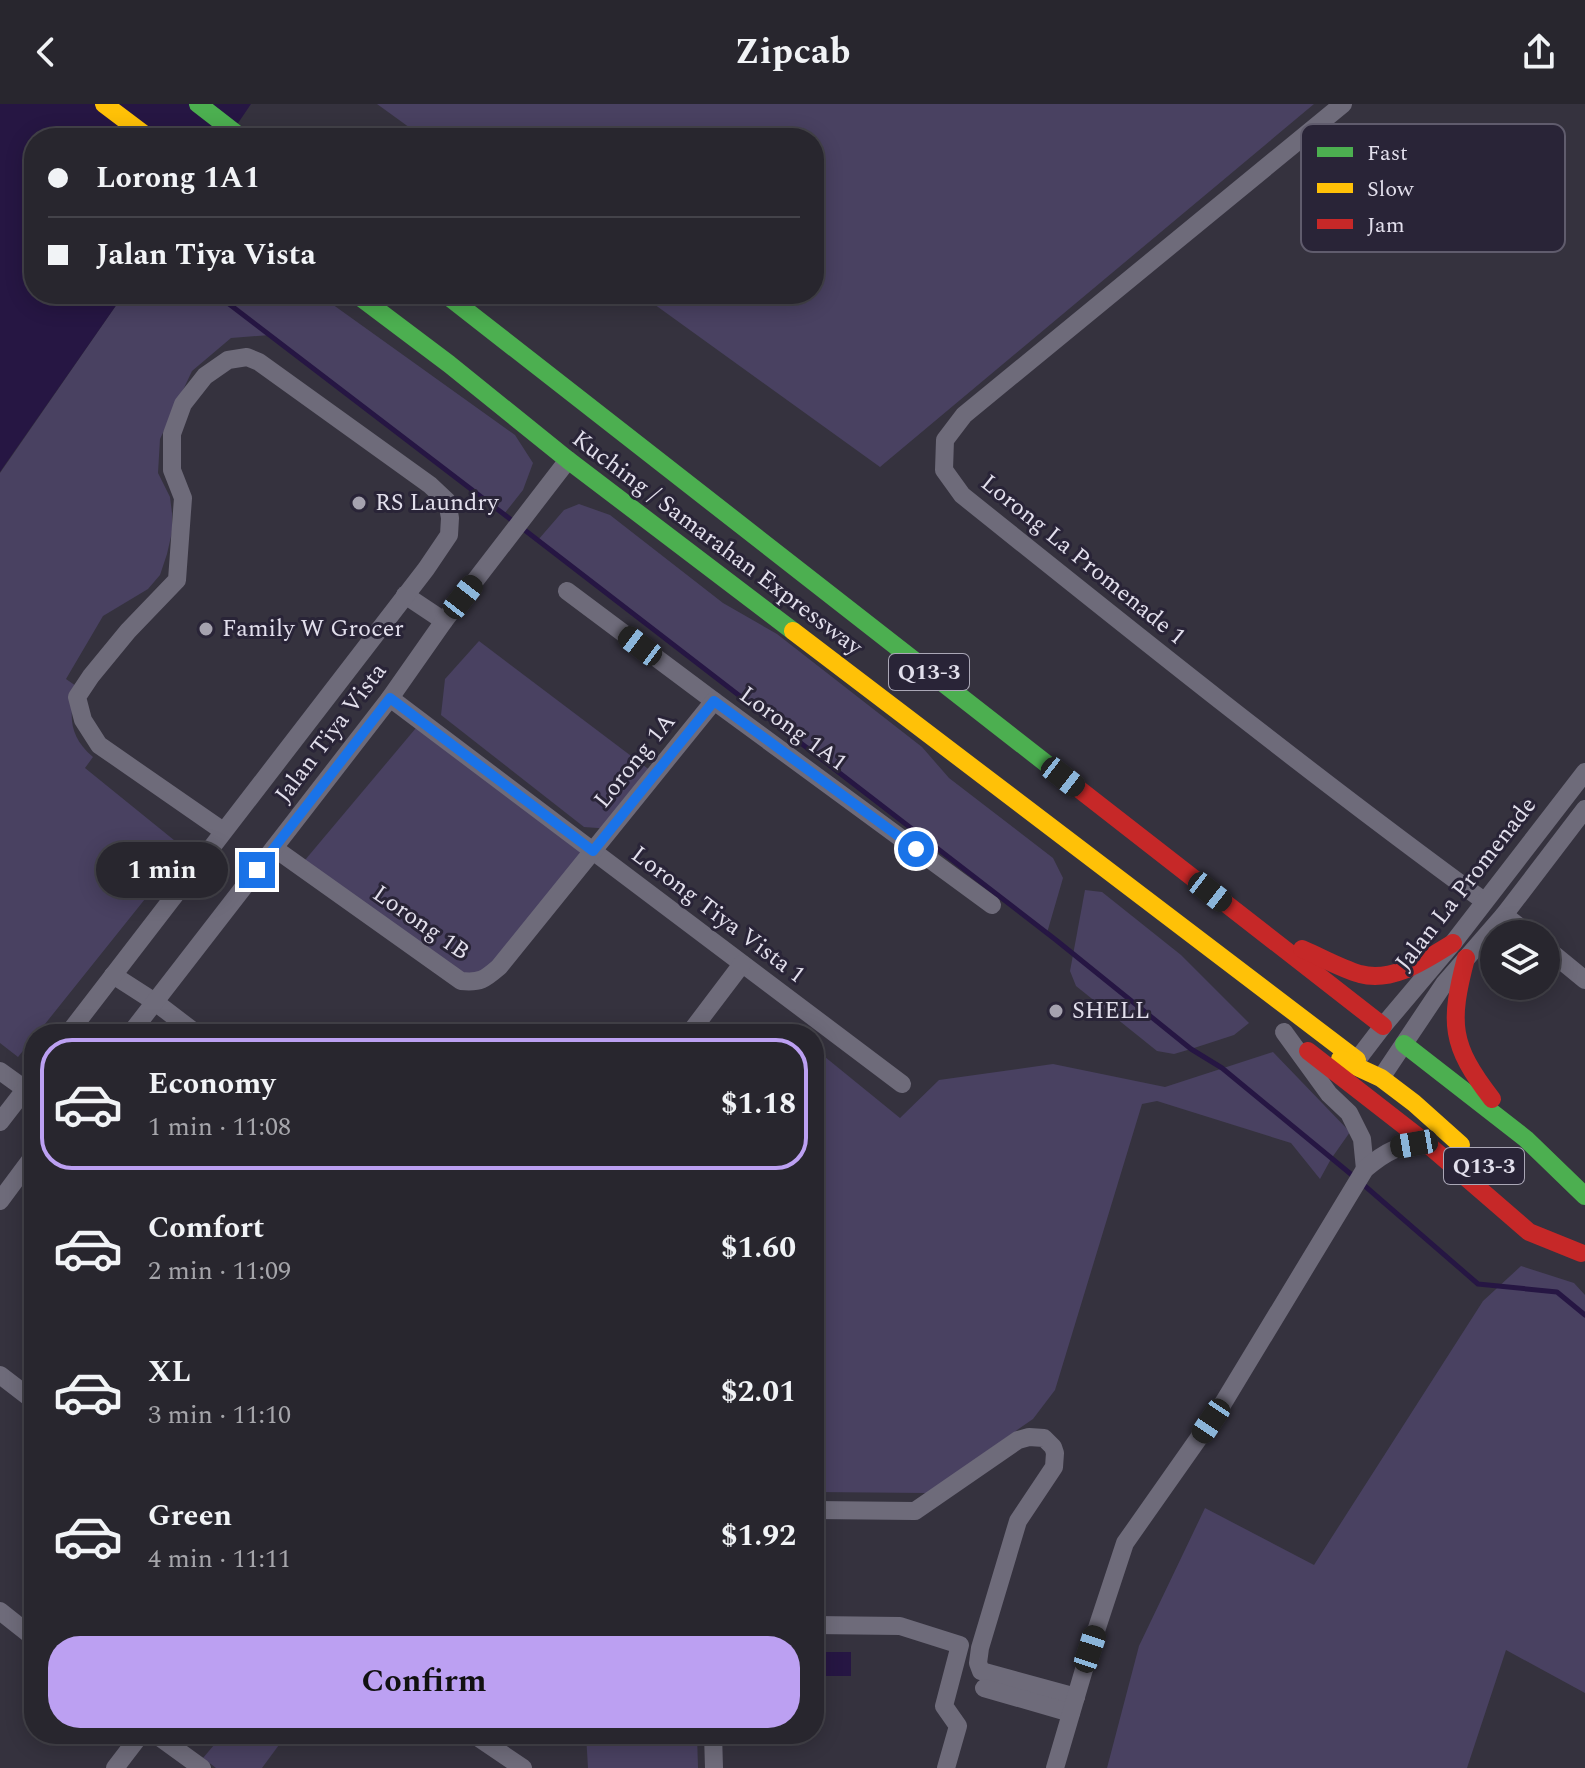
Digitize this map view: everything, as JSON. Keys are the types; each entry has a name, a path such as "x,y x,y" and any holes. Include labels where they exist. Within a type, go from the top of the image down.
{"highway":[{"path":"104,104 136,128"},
{"path":"198,104 229,128"},
{"name":"Kuching / Samarahan Expressway","path":"369,304 568,460 1357,1060"},
{"name":"Kuching / Samarahan Expressway","path":"458,304 1383,1026"},
{"path":"931,736 935,752 948,767 1207,968"},
{"path":"1259,930 1365,975 1397,973 1453,943"},
{"path":"1466,958 1455,1006 1453,1023 1456,1039 1465,1062 1478,1081 1526,1139"},
{"path":"1278,1027 1381,1078"},
{"path":"1278,1027 1425,1142 1529,1232 1583,1255"},
{"name":"Q13-3","path":"1404,1044 1526,1139 1585,1196"},
{"name":"Q13-3","path":"1381,1078 1469,1153"},
{"path":"1547,1223 1583,1255"}],"street":[{"name":"Lorong La Promenade 1","path":"1319,124 1343,104"},
{"name":"Lorong La Promenade 1","path":"1301,138 964,415 945,440 944,470 962,495 1142,640 1384,828 1484,901"},
{"path":"76,1024 405,595 449,535 447,501 430,485 259,362 247,357 228,360 205,376 183,404 172,434 172,470 183,498 177,580 128,631 77,697 83,720 99,745 223,831"},
{"name":"Jalan Tiya Vista","path":"138,1024 390,698 444,621 568,460"},
{"name":"Lorong 1A1","path":"567,591 992,905"},
{"path":"405,595 444,621"},
{"name":"Lorong Tiya Vista 1","path":"390,698 822,1024"},
{"name":"Lorong 1A","path":"593,851 714,701"},
{"name":"Jalan La Promenade","path":"1357,1060 1453,943 1585,772"},
{"name":"Jalan La Promenade","path":"1381,1078 1444,984 1504,915 1585,809"},
{"name":"Lorong 1B","path":"274,848 461,981 474,982 486,979 499,967 593,851"},
{"path":"1504,915 1511,920"},
{"path":"1560,959 1585,980"},
{"path":"697,1024 742,964"},
{"path":"113,975 184,1024"},
{"name":"Lorong Tiya Vista 1","path":"824,1026 902,1084"},
{"path":"1278,1027 1329,1094 1349,1113 1362,1139 1365,1169"},
{"path":"0,1071 24,1081"},
{"path":"0,1122 24,1092"},
{"path":"1055,1768 1125,1543 1222,1405 1365,1169 1396,1147 1425,1142"},
{"path":"0,1201 24,1169"},
{"path":"0,1375 24,1393"},
{"path":"824,1510 915,1511 1018,1440 1044,1438 1053,1447 1054,1467 1018,1521 978,1663 981,1671 1074,1705"},
{"path":"0,1611 24,1630"},
{"path":"824,1625 900,1626 960,1645 944,1706 958,1726 946,1768"},
{"path":"984,1688 1074,1705"},
{"path":"115,1768 133,1744"},
{"path":"169,1744 202,1768"},
{"path":"488,1744 523,1768"},
{"path":"713,1744 714,1768"}],"shaded area":[{"path":"0,104 251,104 235,128 24,128 24,304 117,304 0,472"},
{"path":"377,104 1314,104 880,467 654,304 824,304 824,128 410,128"},
{"path":"117,304 332,304 515,435 533,463 523,490 504,514 270,335 231,338 192,371 160,439 158,473 170,497 172,532 160,575 148,589 103,616 66,679 76,686 72,706 75,733 93,757 85,768 185,849 45,1024 24,1024 24,1050 18,1057 0,1043 0,473"},
{"path":"579,504 610,515 723,603 777,634 922,747 949,778 1053,858 1063,878 1047,933 538,540 564,510"},
{"path":"479,641 655,774 611,829 584,827 441,715 445,679"},
{"path":"421,722 593,851 474,982 300,866"},
{"path":"1085,890 1102,892 1181,955 1249,1023 1234,1035 1191,1049 1174,1054 1157,1051 1076,986 1070,971"},
{"path":"1273,1052 1350,1132 1320,1179 1291,1143 1157,1101 1142,1104 1055,1390 1033,1419 927,1493 824,1492 824,1056 900,1118 939,1080 1053,1064 1165,1087"},
{"path":"1521,1266 1574,1283 1585,1295 1585,1693 1506,1650 1467,1768 1107,1768 1139,1646 1205,1508 1314,1565 1483,1301"},
{"path":"824,1652 851,1652 851,1676 824,1676"},
{"path":"280,1744 262,1768 216,1768 203,1758 214,1745"},
{"path":"587,1744 697,1744 698,1768 588,1768"}],"waterway":[{"path":"229,304 514,522"},
{"path":"522,528 1056,940 1191,1049 1222,1068 1478,1284 1557,1292 1585,1315"}],"traffic: fast":[{"path":"198,104 229,128"},
{"path":"369,304 793,631"},
{"path":"458,304 1075,786"},
{"path":"1404,1044 1526,1139 1585,1196"}],"traffic: slow":[{"path":"104,104 136,128"},
{"path":"793,631 1357,1060"},
{"path":"1340,1059 1381,1078 1461,1145"}],"traffic: jam":[{"path":"1075,786 1383,1026"},
{"path":"1302,949 1353,972 1373,976 1409,968 1453,943"},
{"path":"1466,958 1457,1000 1457,1033 1468,1063 1492,1099"},
{"path":"1308,1051 1425,1142 1529,1232 1581,1253"}],"place":[{"name":"RS Laundry","path":"359,503"},
{"name":"Family W Grocer","path":"206,629"},
{"name":"SHELL","path":"1056,1011"}],"route":[{"path":"257,870 390,698 593,851 714,701 916,849"}]}
